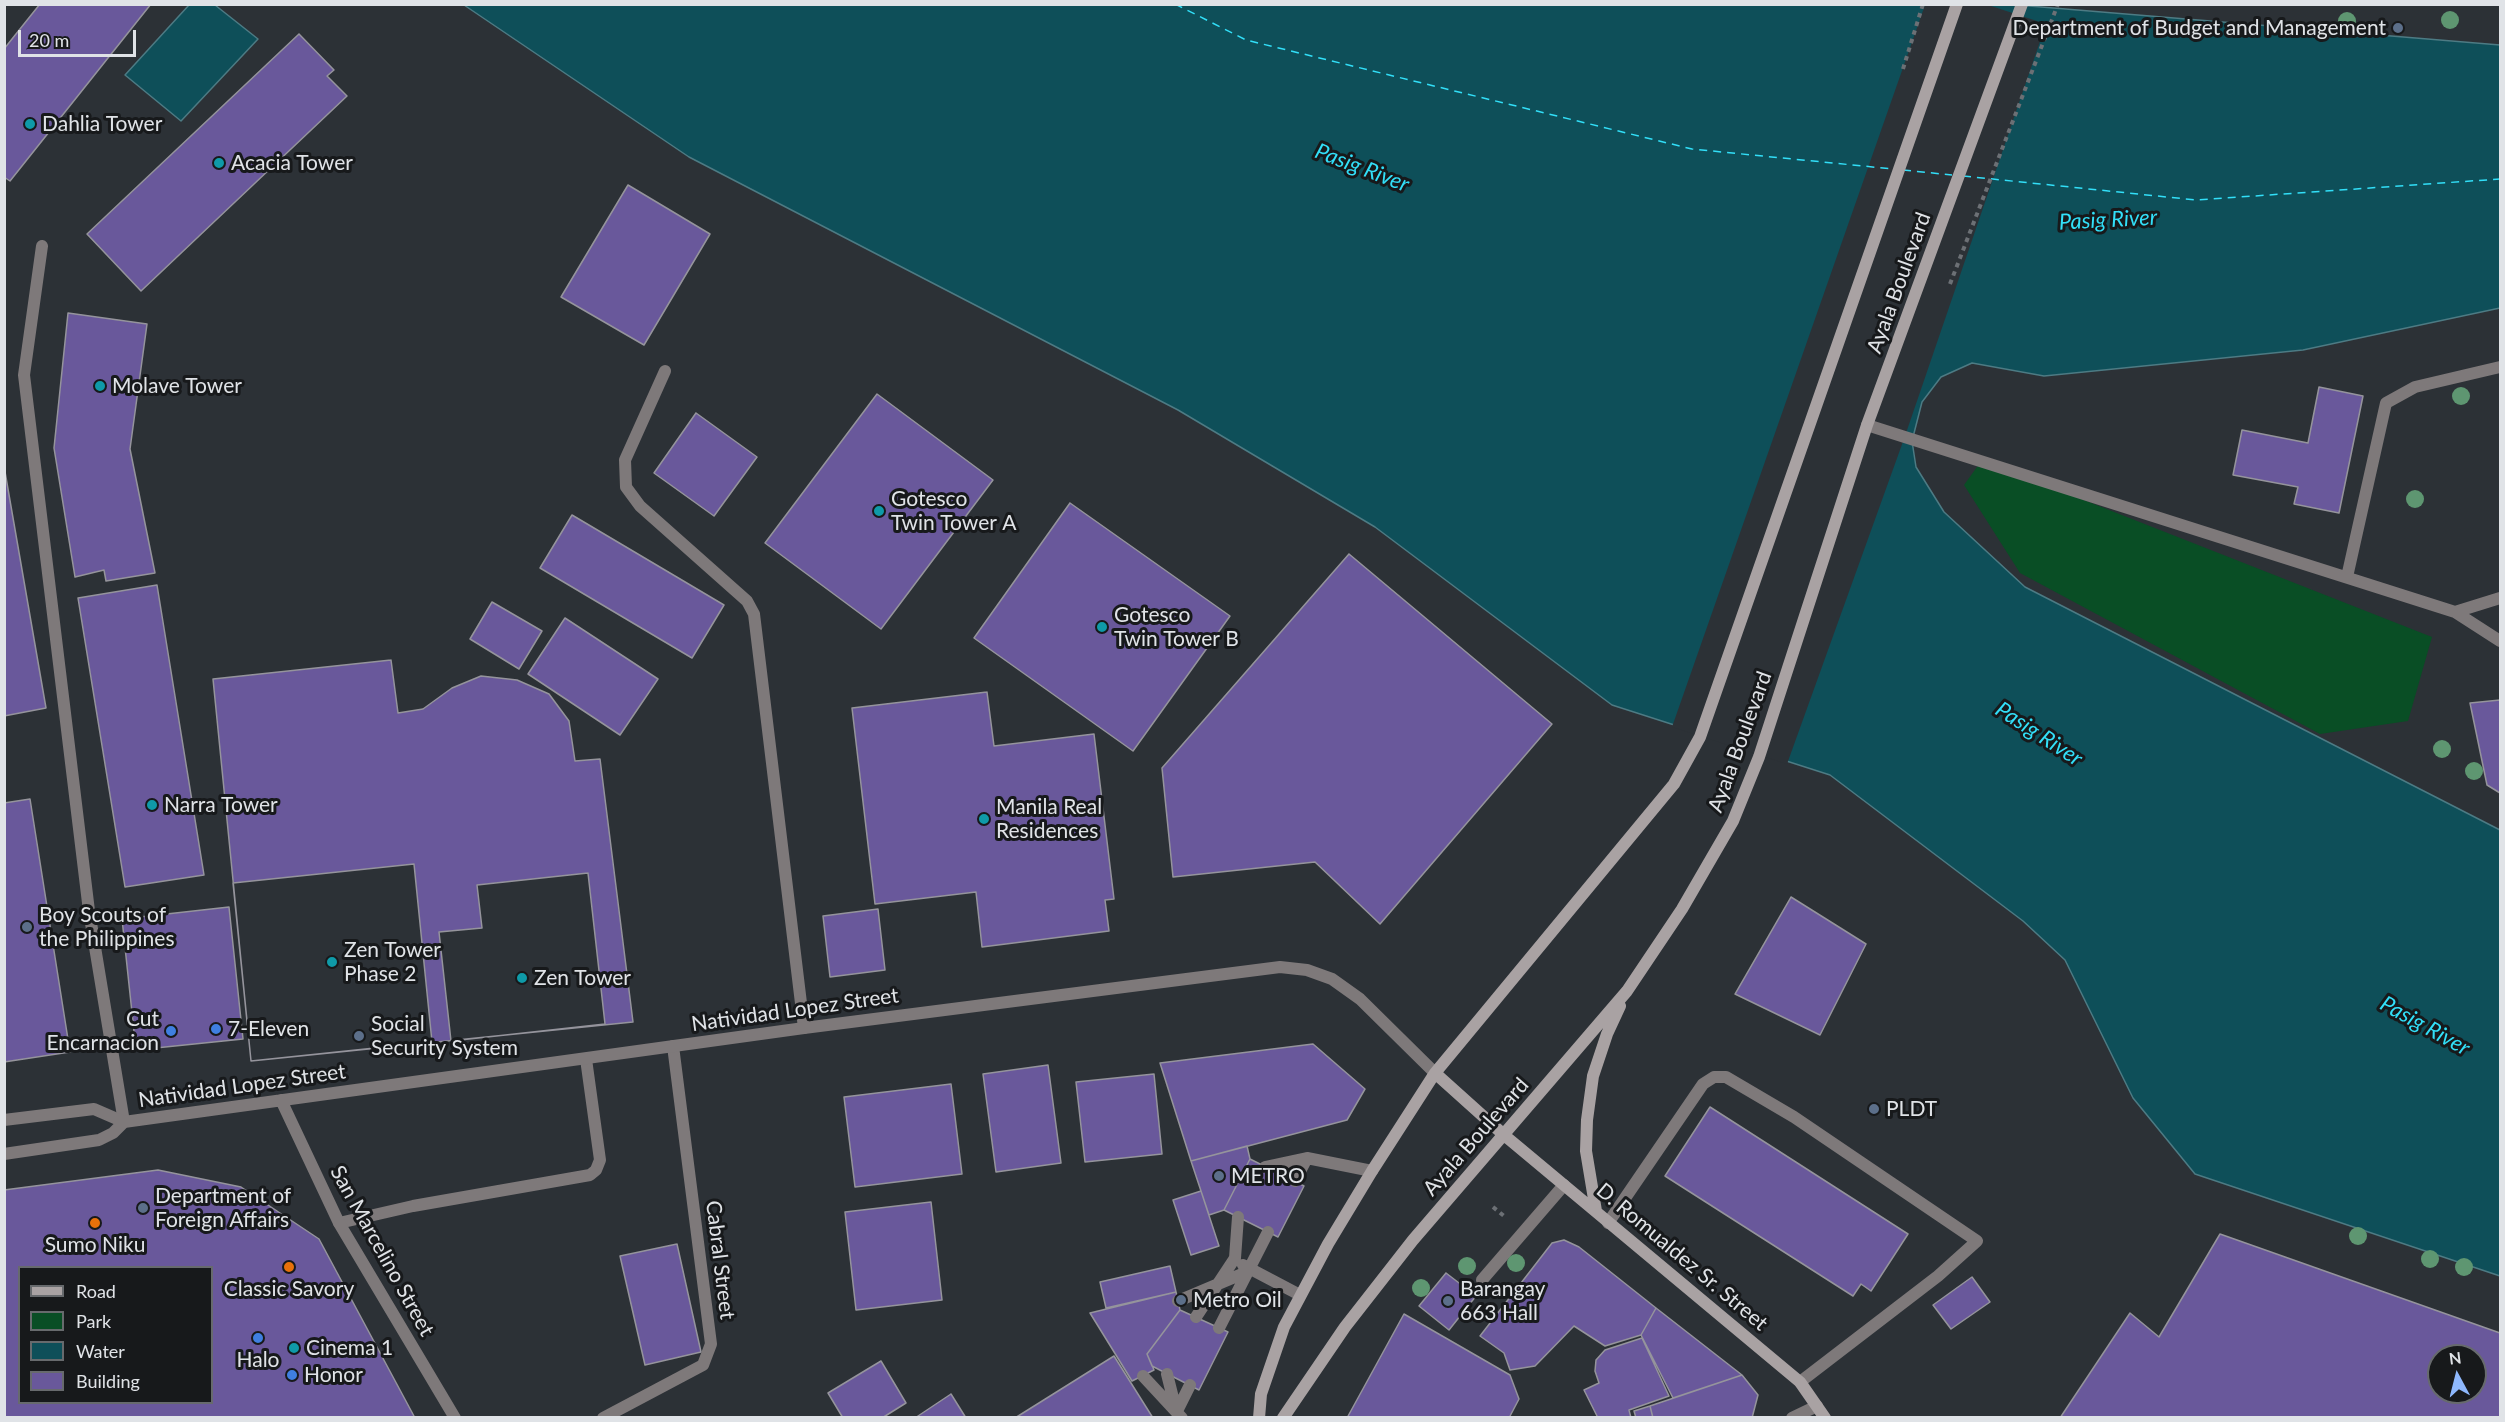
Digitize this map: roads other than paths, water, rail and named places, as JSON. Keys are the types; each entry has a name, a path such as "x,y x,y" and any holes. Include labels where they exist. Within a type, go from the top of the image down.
{"main road":[{"name":"Ayala Boulevard","path":"1259,1418 1261,1394 1284,1327 1300,1295 1372,1171 1435,1073 1674,784 1700,737 1957,4"},
{"name":"Ayala Boulevard","path":"1283,1418 1345,1327 1407,1249 1626,991 1708,868 1748,788 1867,425 2020,10"},
{"path":"1596,1211 1586,1151 1588,1109 1593,1076 1607,1034 1626,991"},
{"name":"D. Romualdez Sr. Street","path":"1435,1073 1504,1135 1800,1382 1825,1418"}],"street":[{"path":"42,246 24,375 89,911 123,1122"},
{"path":"2347,578 2386,403 2415,387 2500,367"},
{"path":"666,371 625,460 626,486 640,506 747,601 754,614 804,1028"},
{"path":"1867,425 2455,612 2500,641"},
{"path":"2455,612 2500,598"},
{"name":"Natividad Lopez Street","path":"4,1120 94,1109 123,1122 804,1028 1280,967 1306,970 1332,979 1360,999 1435,1073"},
{"name":"Cabral Street","path":"603,1418 704,1365 711,1344 673,1046"},
{"path":"339,1223 413,1206 590,1175 596,1170 600,1160 586,1059"},
{"path":"1608,1223 1703,1084 1714,1077 1726,1077 1794,1118 1977,1241 1938,1276 1800,1382"},
{"name":"San Marcelino Street","path":"281,1100 339,1223 455,1418"},
{"name":"Natividad Lopez Street","path":"4,1154 99,1140 113,1133 123,1122"},
{"path":"1265,1167 1306,1158 1372,1171"},
{"path":"1294,1181 1306,1158"},
{"path":"1482,1280 1564,1185"},
{"path":"1196,1317 1235,1258 1238,1217"},
{"path":"1219,1328 1268,1232"},
{"path":"1235,1258 1249,1271 1300,1295"},
{"path":"1178,1301 1249,1271"},
{"path":"1167,1374 1179,1414"},
{"path":"1143,1376 1179,1414"},
{"path":"1179,1414 1190,1385"},
{"path":"1792,1418 1817,1406"}],"water":[{"name":"Pasig River","path":"2005,4 2500,45 2500,308 2303,350 2044,376 1972,363 1941,377 1922,402 1912,441 1916,467 1944,512 2025,587 2500,830 2500,1276 2195,1174 2133,1098 2065,960 2023,921 1830,775 1612,705 1375,527 1178,410 689,157 464,5"},
{"path":"189,5 215,5 258,39 181,121 125,75"}],"place":[{"name":"Department of Budget and Management","path":"2398,28"},
{"name":"Dahlia Tower","path":"30,124"},
{"name":"Acacia Tower","path":"219,163"},
{"name":"Molave Tower","path":"100,386"},
{"name":"Gotesco Twin Tower A","path":"879,511"},
{"name":"Gotesco Twin Tower B","path":"1102,627"},
{"name":"Narra Tower","path":"152,805"},
{"name":"Manila Real Residences","path":"984,819"},
{"name":"Boy Scouts of the Philippines","path":"27,927"},
{"name":"Zen Tower Phase 2","path":"332,962"},
{"name":"Zen Tower","path":"522,978"},
{"name":"7-Eleven","path":"216,1029"},
{"name":"Cut Encarnacion","path":"171,1031"},
{"name":"Social Security System","path":"359,1036"},
{"name":"PLDT","path":"1874,1109"},
{"name":"METRO","path":"1219,1176"},
{"name":"Department of Foreign Affairs","path":"143,1208"},
{"name":"Sumo Niku","path":"95,1223"},
{"name":"Classic Savory","path":"289,1267"},
{"name":"Metro Oil","path":"1181,1300"},
{"name":"Barangay 663 Hall","path":"1448,1301"},
{"name":"Halo","path":"258,1338"},
{"name":"Cinema 1","path":"294,1348"},
{"name":"Honor","path":"292,1375"}]}
